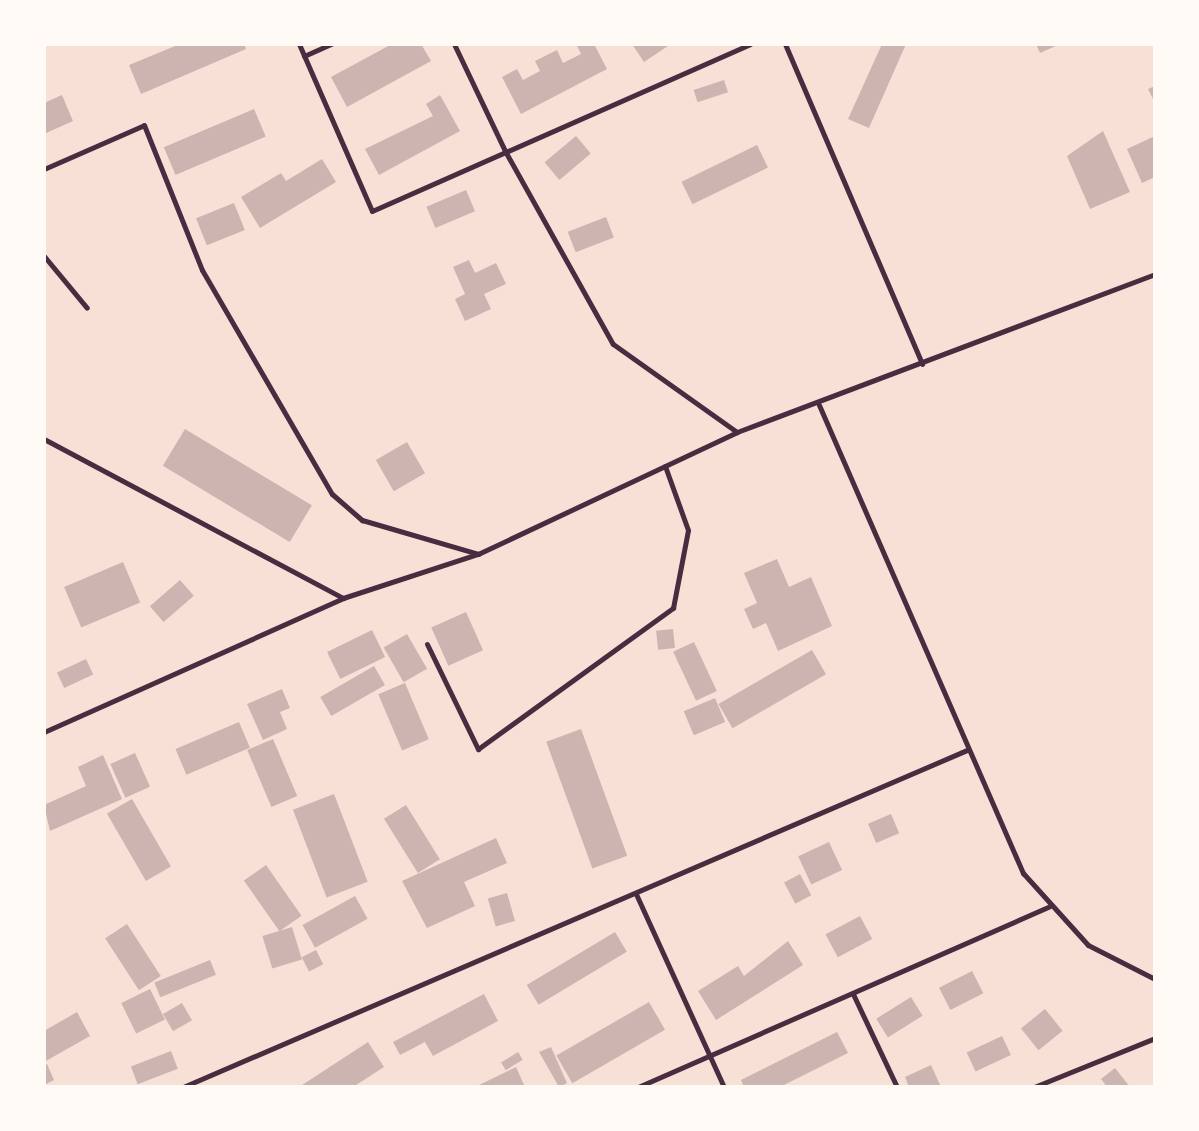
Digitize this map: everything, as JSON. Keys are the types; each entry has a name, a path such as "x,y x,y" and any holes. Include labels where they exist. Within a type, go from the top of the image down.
{"lane":[{"path":"299,44 372,211 750,44"},
{"path":"304,56 331,44"},
{"path":"454,44 505,151 613,344 737,432"},
{"path":"785,44 922,363"},
{"path":"44,169 144,125 202,270 332,494 362,520 478,554"},
{"path":"44,256 87,308"},
{"path":"44,733 343,598 478,554 737,432 819,405 1155,274"},
{"path":"819,405 967,750 1023,873 1049,907 1088,945 1155,979"},
{"path":"44,439 343,598"},
{"path":"427,644 478,749 673,608 688,530 666,466"},
{"path":"183,1087 967,750"},
{"path":"636,894 724,1087"},
{"path":"638,1087 709,1053 853,994 1049,907"},
{"path":"853,994 897,1087"},
{"path":"1034,1087 1155,1038"}],"building":[{"path":"180,44 244,44 246,49 141,94 129,65"},
{"path":"392,44 421,44 431,61 347,107 331,77"},
{"path":"576,44 594,44 607,69 521,114 502,77 517,69 523,80 540,71 535,61 557,50 563,63 581,54"},
{"path":"632,44 671,44 644,62"},
{"path":"882,44 906,44 869,128 848,119"},
{"path":"1036,44 1060,44 1040,53"},
{"path":"724,80 728,92 698,102 694,90"},
{"path":"1155,86 1155,103 1148,89"},
{"path":"62,95 73,121 44,134 44,103"},
{"path":"440,95 460,131 379,175 365,149 433,116 426,104"},
{"path":"254,109 266,137 176,175 164,147"},
{"path":"1103,131 1130,192 1090,209 1067,156"},
{"path":"576,136 591,154 559,180 545,162"},
{"path":"1155,136 1155,177 1142,183 1127,149"},
{"path":"757,145 768,167 692,204 682,182"},
{"path":"322,159 336,182 260,228 241,197 281,173 286,181"},
{"path":"466,190 475,211 435,228 426,207"},
{"path":"234,203 245,230 207,245 196,218"},
{"path":"606,217 614,238 576,252 568,232"},
{"path":"469,260 475,273 496,263 506,284 484,294 491,309 465,321 455,299 465,294 453,267"},
{"path":"185,429 312,505 290,542 163,466"},
{"path":"407,442 425,473 394,491 376,460"},
{"path":"777,559 789,587 811,577 832,626 778,651 766,623 753,629 744,609 757,603 744,573"},
{"path":"123,562 140,603 81,628 64,587"},
{"path":"180,580 194,596 164,622 150,606"},
{"path":"466,612 483,650 448,666 431,627"},
{"path":"673,629 675,648 658,650 656,631"},
{"path":"372,630 385,657 340,679 327,652"},
{"path":"407,634 427,669 404,682 384,648"},
{"path":"694,642 717,691 696,701 673,652"},
{"path":"812,650 826,674 732,728 718,704"},
{"path":"86,659 93,674 64,688 57,673"},
{"path":"374,666 385,685 331,716 320,697"},
{"path":"405,683 429,739 402,750 378,694"},
{"path":"282,689 290,708 280,712 287,729 263,740 247,704"},
{"path":"715,698 725,722 694,735 684,711"},
{"path":"239,722 250,748 186,775 175,749"},
{"path":"581,729 627,856 592,869 546,742"},
{"path":"273,739 297,796 271,807 247,750"},
{"path":"135,753 150,787 125,798 110,764"},
{"path":"103,755 122,799 50,831 44,805 86,786 78,767"},
{"path":"334,794 368,882 327,898 293,810"},
{"path":"132,799 171,867 146,881 107,814"},
{"path":"406,805 440,859 418,873 384,819"},
{"path":"891,814 899,833 876,843 868,824"},
{"path":"496,838 507,863 464,882 475,906 427,928 402,881"},
{"path":"829,842 842,870 811,884 798,856"},
{"path":"266,865 302,916 279,931 244,880"},
{"path":"800,874 811,895 795,904 784,882"},
{"path":"507,893 515,921 496,926 488,899"},
{"path":"355,896 368,919 315,948 303,925"},
{"path":"860,916 872,939 838,957 826,934"},
{"path":"127,924 161,976 139,990 105,938"},
{"path":"292,927 302,960 272,969 262,936"},
{"path":"615,932 627,952 539,1005 527,985"},
{"path":"788,941 803,965 716,1020 698,991 738,966 744,976"},
{"path":"316,950 323,964 309,972 302,957"},
{"path":"210,960 216,975 160,997 154,982"},
{"path":"972,971 983,993 950,1010 939,988"},
{"path":"150,989 165,1020 136,1034 121,1003"},
{"path":"484,994 498,1021 433,1056 425,1042 400,1055 393,1042"},
{"path":"911,997 923,1016 888,1037 876,1019"},
{"path":"649,1002 665,1030 572,1083 556,1056"},
{"path":"182,1003 192,1020 173,1031 163,1014"},
{"path":"1045,1009 1063,1031 1039,1050 1021,1029"},
{"path":"77,1012 90,1036 44,1062 44,1031"},
{"path":"837,1032 848,1053 780,1087 744,1087 741,1080"},
{"path":"1002,1036 1011,1055 976,1072 967,1052"},
{"path":"368,1042 384,1067 353,1087 299,1087"},
{"path":"551,1047 567,1083 559,1087 539,1052"},
{"path":"171,1051 178,1069 138,1084 131,1066"},
{"path":"518,1052 523,1060 506,1070 501,1063"},
{"path":"47,1064 54,1080 44,1085 44,1065"},
{"path":"931,1065 941,1087 909,1087 905,1077"},
{"path":"516,1067 525,1087 475,1087"},
{"path":"1115,1068 1130,1087 1107,1087 1101,1079"}]}
